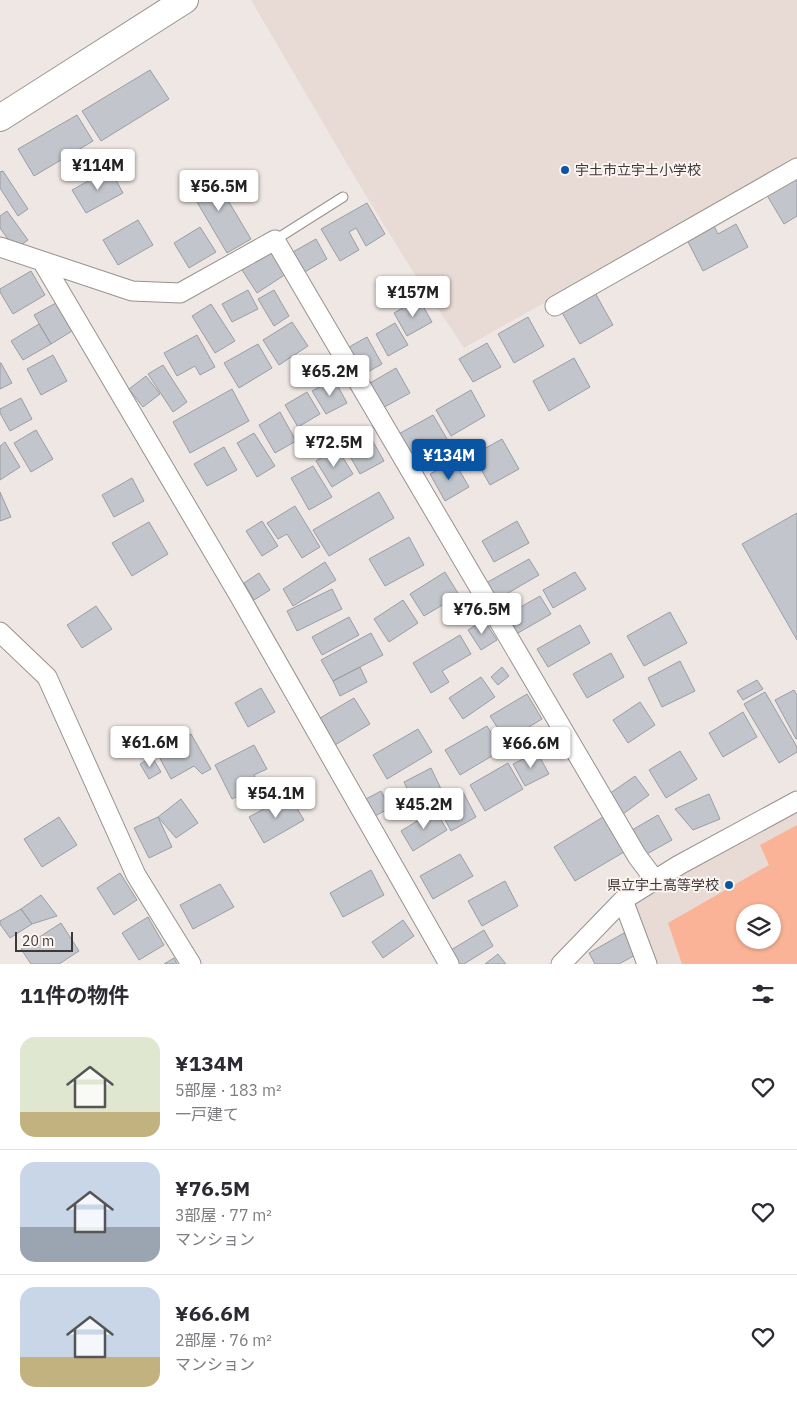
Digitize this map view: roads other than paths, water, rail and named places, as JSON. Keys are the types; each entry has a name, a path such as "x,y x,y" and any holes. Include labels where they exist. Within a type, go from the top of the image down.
{"street":[{"path":"0,118 185,0"},
{"path":"555,306 797,168"},
{"path":"0,247 132,291 180,293 275,240 637,856 655,880"},
{"path":"42,261 240,597 449,964"},
{"path":"0,632 47,677 136,875 191,964"},
{"path":"561,964 623,900 655,880 797,801"},
{"path":"623,900 647,964"}],"lane":[{"path":"275,240 343,197"}],"place":[{"name":"宇土市立宇土小学校","path":"565,170"},
{"name":"県立宇土高等学校","path":"729,885"}]}
